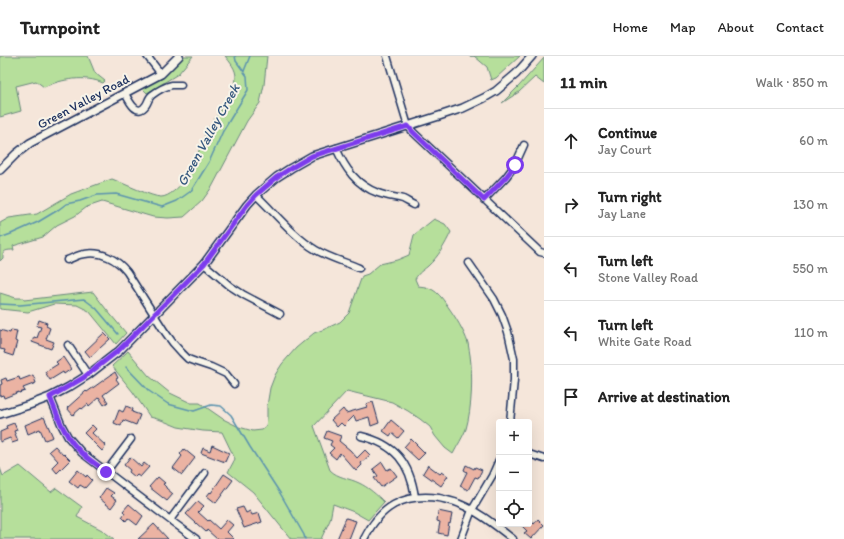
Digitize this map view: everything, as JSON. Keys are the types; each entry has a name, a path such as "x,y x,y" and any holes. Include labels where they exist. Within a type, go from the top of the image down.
{"street":[{"path":"146,56 161,74"},
{"name":"Green Valley Road","path":"0,170 30,143 161,74 179,56"},
{"path":"387,56 408,126 484,200 544,254"},
{"path":"0,414 50,397 69,387 88,375 119,350 204,264 256,195 277,177 312,156 463,108 496,91 516,74 532,56"},
{"path":"125,93 132,106 139,110 145,106 149,98 154,94 170,85 181,85"},
{"path":"484,200 506,177 515,165 524,145"},
{"path":"336,148 345,167 359,182 378,193 404,200 414,206"},
{"path":"256,195 301,239 316,250 359,268"},
{"path":"67,260 86,253 104,256 122,265 173,343 182,353 196,362 226,374 234,384"},
{"path":"469,263 494,299 508,332 514,359 514,380 510,419"},
{"path":"204,264 230,286 280,314"},
{"path":"68,346 88,375"},
{"path":"50,397 68,437 82,453 196,539"},
{"path":"360,436 374,440 386,446 397,455 406,465 411,478 415,497"},
{"path":"106,472 131,439"},
{"path":"532,455 544,459"},
{"path":"461,539 472,510 496,467"},
{"path":"170,520 205,473"},
{"path":"364,539 372,525 385,511 399,502 415,497 453,501 482,515 513,539"}],"green space":[{"path":"0,56 88,56 95,73 105,81 103,83 89,79 74,79 58,82 44,87 36,81 16,86 21,111 0,117"},
{"path":"184,56 193,56 178,74 147,93 141,87 164,74"},
{"path":"225,56 267,56 264,85 260,103 247,121 212,187 202,201 184,217 168,218 153,217 102,202 87,207 75,216 57,225 43,237 13,246 14,250 7,250 4,252 3,258 0,261 0,223 9,218 37,214 71,194 112,179 161,197 170,194 177,189 188,175 207,131 229,97 235,83 235,71"},
{"path":"474,56 520,56 496,78 491,80 487,67"},
{"path":"544,58 544,84 535,77 519,92 502,103 519,86"},
{"path":"434,219 445,224 451,232 438,255 419,273 415,279 418,286 433,290 446,303 462,329 468,343 471,372 471,402 468,421 465,432 453,454 445,448 430,427 408,411 392,402 347,391 314,426 330,470 336,475 355,481 362,485 372,491 384,502 368,520 354,512 333,504 330,520 321,539 291,539 253,492 228,472 235,459 222,432 178,427 150,417 133,392 112,366 128,351 149,376 170,393 191,403 200,403 223,419 239,427 253,431 262,430 266,427 270,388 275,375 282,364 296,348 314,333 340,322 349,313 362,276 368,274 380,264 397,260 409,255 414,235"},
{"path":"93,292 126,333 116,344 89,311 77,305 54,304 28,312 0,309 0,293 16,298 23,298 24,300"},
{"path":"20,466 51,492 56,488 82,507 77,517 102,530 114,539 0,539 0,468 3,476"}],"building":[{"path":"39,320 47,323 46,326 50,328 46,339 54,342 51,349 32,342 34,337 37,338 41,327 37,326"},
{"path":"0,330 10,333 11,330 17,331 15,341 17,342 13,356 4,353 5,350 0,349"},
{"path":"104,333 110,339 90,357 85,351"},
{"path":"63,357 71,369 50,380 45,372 58,364 56,362"},
{"path":"115,372 118,378 116,379 119,383 103,395 108,402 104,405 99,397 89,406 88,404 73,415 67,408 86,391 87,392"},
{"path":"33,375 36,383 23,388 25,391 4,398 3,395 0,396 0,385 2,384 1,380 6,378 7,381 19,377 20,380"},
{"path":"373,402 379,423 371,426 369,417 356,421 354,416 344,426 341,423 337,427 331,420 343,409 346,413 367,407 366,404"},
{"path":"126,406 133,409 132,412 140,415 136,425 123,420 121,426 114,423 119,410 123,412"},
{"path":"44,417 53,437 45,440 40,429 28,434 25,425"},
{"path":"391,420 404,431 398,438 392,433 390,436 383,431"},
{"path":"14,423 17,430 14,431 18,441 12,443 10,438 0,442 0,432 7,429 6,426"},
{"path":"92,425 96,429 92,433 106,446 102,451 84,433"},
{"path":"327,431 341,436 339,441 357,458 365,450 370,455 361,463 362,465 356,471 340,453 336,459 329,453 334,448 330,445 332,441 324,438"},
{"path":"411,439 425,453 418,460 404,447"},
{"path":"212,445 229,453 225,462 201,453 203,448 210,451"},
{"path":"55,446 70,460 57,473 52,467 58,461 49,451"},
{"path":"184,449 195,458 182,475 173,468 182,456 180,454"},
{"path":"130,457 141,467 144,463 149,467 140,477 137,475 135,477 124,465"},
{"path":"382,462 387,470 391,468 397,476 381,487 374,478 378,476 373,469"},
{"path":"428,465 440,474 442,472 448,476 441,486 423,473"},
{"path":"466,465 474,469 475,467 482,470 478,478 475,477 468,490 460,486 467,472 464,470"},
{"path":"78,470 92,480 85,488 80,485 78,488 69,481"},
{"path":"224,474 233,480 216,503 207,496 210,492 211,493"},
{"path":"158,477 165,483 163,484 166,488 173,494 167,501 149,487"},
{"path":"106,488 114,493 111,496 117,500 111,508 99,498"},
{"path":"198,501 204,506 198,512 219,529 227,520 233,525 227,532 234,539 217,539 207,530 206,532 186,514"},
{"path":"129,504 143,516 137,525 128,518 126,521 122,517 125,513 123,511"},
{"path":"243,507 246,513 250,511 252,515 259,513 262,522 244,528 236,509"},
{"path":"438,511 452,514 447,535 438,533 440,522 437,521"},
{"path":"346,518 356,521 349,539 337,539"},
{"path":"538,519 544,525 531,539 524,533 527,531 523,527 532,527 532,522 534,524"},
{"path":"154,524 168,539 138,539"}],"waterway":[{"name":"Green Valley Creek","path":"0,238 38,222 66,204 97,195 116,194 162,207 177,201 191,191 209,162 223,131 248,90 247,76 236,61 235,56"},
{"path":"244,71 250,56"},
{"path":"0,304 20,305 84,299 96,308 118,334"},
{"path":"126,367 149,391 168,404 194,411 211,405 221,406 231,415 280,493 305,539"}],"route":[{"path":"106,472 82,453 68,437 50,397 83,378 119,350 204,264 247,205 277,177 312,156 408,126 484,200 506,177 515,165"}]}
